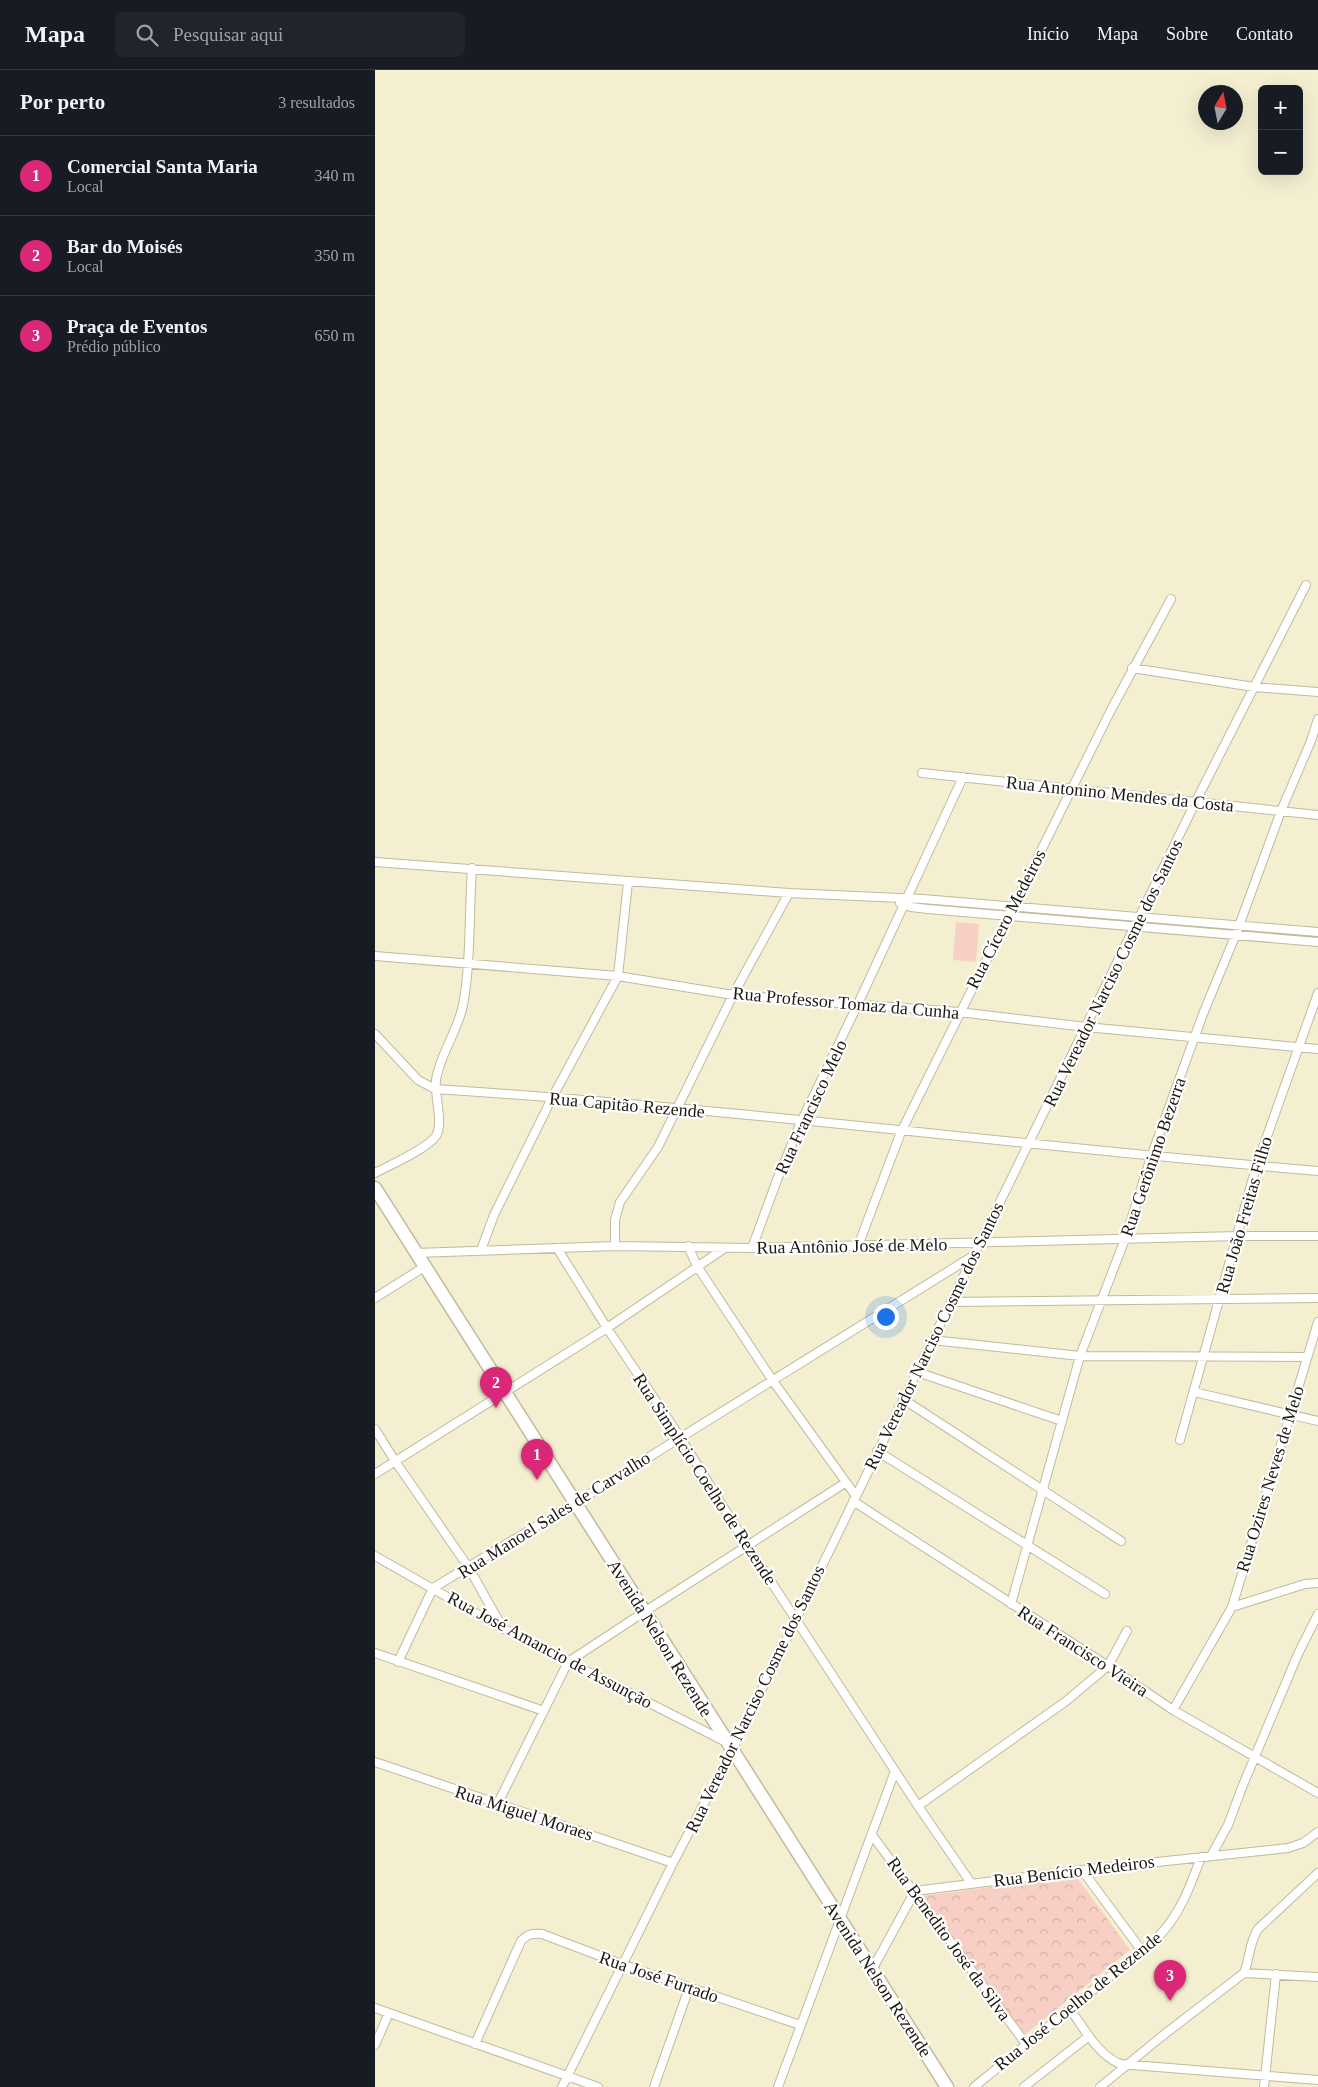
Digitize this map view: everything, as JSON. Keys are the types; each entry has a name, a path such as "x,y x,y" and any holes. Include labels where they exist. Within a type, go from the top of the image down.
{"main road":[{"name":"Avenida Nelson Rezende","path":"375,1188 947,2087"}],"street":[{"name":"Rua Vereador Narciso Cosme dos Santos","path":"562,2087 729,1746 795,1619 1029,1145 1196,801 1306,585"},
{"name":"Rua Cícero Medeiros","path":"858,1246 901,1132 959,1012 1132,668 1171,599"},
{"path":"1132,668 1253,687 1318,692"},
{"name":"Rua Gerônimo Bezerra","path":"1011,1604 1080,1356 1125,1238 1151,1157 1195,1038 1318,719"},
{"name":"Rua Antonino Mendes da Costa","path":"922,773 1318,815"},
{"name":"Rua Francisco Melo","path":"753,1248 777,1180 801,1122 963,777"},
{"path":"375,862 472,868 628,882 893,898 905,901 1135,926 1318,942"},
{"path":"375,1173 430,1143 439,1130 435,1089 438,1070 462,1009 467,962 472,868"},
{"path":"481,1250 494,1216 552,1098 618,976 628,882"},
{"path":"615,1246 615,1220 620,1202 648,1164 678,1109 733,995 789,893"},
{"path":"1010,911 1239,924 1318,932"},
{"name":"Rua Professor Tomaz da Cunha","path":"375,956 467,962 618,976 733,995 857,1006 959,1012 1086,1027 1318,1049"},
{"name":"Rua João Freitas Filho","path":"1180,1440 1256,1167 1318,993"},
{"name":"Rua Capitão Rezende","path":"375,1034 418,1080 435,1089 678,1109 1151,1157 1318,1171"},
{"name":"Rua Antônio José de Melo","path":"416,1253 615,1246 753,1248 1125,1238 1318,1236"},
{"name":"Rua Francisco Vieira","path":"688,1246 697,1266 854,1499 1173,1710 1318,1793"},
{"name":"Rua Simplício Coelho de Rezende","path":"557,1248 795,1619 917,1806 971,1884"},
{"path":"375,1474 607,1328 725,1248"},
{"name":"Rua Manoel Sales de Carvalho","path":"433,1588 575,1503 973,1256"},
{"path":"375,1298 424,1267"},
{"path":"951,1302 1318,1298"},
{"name":"Rua Ozires Neves de Melo","path":"1173,1710 1232,1607 1318,1322"},
{"path":"932,1340 1080,1356 1307,1357"},
{"path":"917,1372 1062,1421"},
{"path":"1194,1392 1318,1421"},
{"path":"903,1399 1121,1541"},
{"path":"375,1429 469,1568 502,1628"},
{"path":"877,1451 1105,1594"},
{"path":"497,1805 568,1662 845,1483"},
{"name":"Rua José Amancio de Assunção","path":"375,1556 502,1628 729,1746"},
{"path":"1232,1607 1305,1584 1318,1583"},
{"path":"398,1662 433,1588"},
{"path":"1211,1856 1228,1826 1254,1758 1298,1654 1318,1614"},
{"path":"917,1806 1015,1739 1065,1702 1108,1666 1127,1631"},
{"path":"375,1653 544,1711"},
{"name":"Rua Miguel Moraes","path":"375,1762 497,1805 673,1863"},
{"path":"778,2087 895,1771"},
{"name":"Rua Benício Medeiros","path":"915,1891 1082,1870 1288,1848 1303,1843 1318,1832"},
{"name":"Rua Benedito José da Silva","path":"872,1835 1026,2044"},
{"name":"Rua José Coelho de Rezende","path":"974,2087 1157,1938 1176,1917 1187,1895 1201,1857"},
{"path":"1082,1870 1141,1951"},
{"path":"1100,2087 1244,1973 1249,1960 1251,1940 1258,1929 1318,1873"},
{"path":"872,1970 915,1891"},
{"name":"Rua José Furtado","path":"475,2044 521,1941 529,1934 542,1934 623,1965 800,2025"},
{"path":"1244,1973 1318,1977"},
{"path":"1264,2087 1276,1974"},
{"path":"654,2087 689,1988"},
{"path":"375,2008 598,2087"},
{"path":"1070,2009 1089,2036 1111,2060 1127,2065 1318,2080"},
{"path":"375,2045 389,2013"},
{"path":"1027,2086 1089,2036"}],"green space":[{"path":"956,922 979,924 976,962 953,960"},
{"path":"1076,1876 1130,1950 1022,2037 922,1896"}],"place":[{"name":"Bar do Moisés","path":"496,1408"},
{"name":"Comercial Santa Maria","path":"537,1480"},
{"name":"Praça de Eventos","path":"1170,2001"}]}
